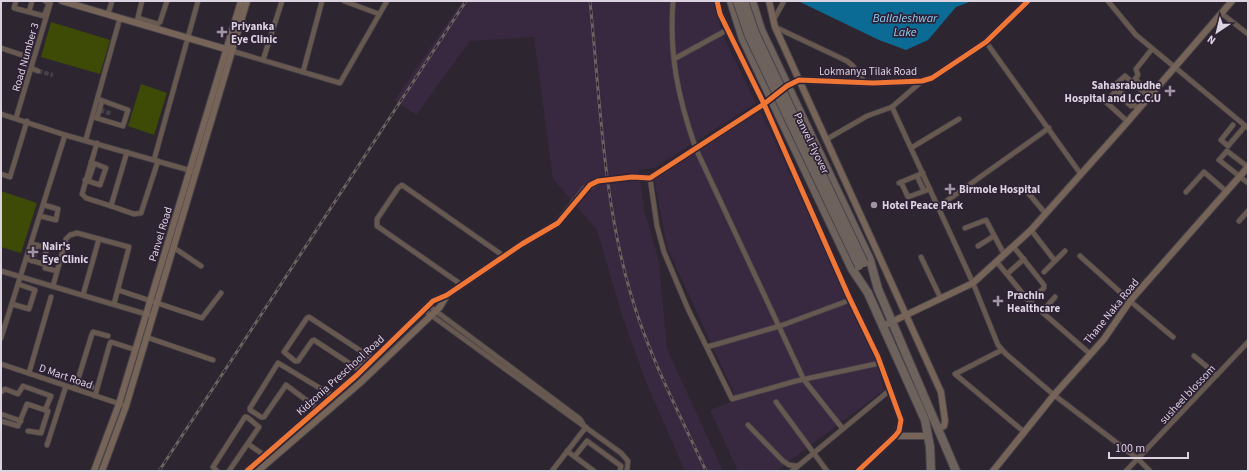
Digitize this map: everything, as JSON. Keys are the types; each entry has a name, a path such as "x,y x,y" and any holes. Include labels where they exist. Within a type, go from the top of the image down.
{"highway":[{"path":"732,1 743,39 852,269 868,293 925,420 929,436 931,471"},
{"name":"Panvel Flyover","path":"738,1 749,36 862,265 878,289"},
{"name":"Panvel Flyover","path":"744,1 755,33 862,265 868,293"},
{"path":"752,1 761,30 870,260 878,289 939,428 956,471"}],"street":[{"path":"16,1 14,8 44,16 49,3 45,1"},
{"path":"29,12 32,1"},
{"name":"Road Number 3","path":"16,118 51,1"},
{"path":"62,1 120,18 158,24 160,22 165,1"},
{"path":"108,14 112,1"},
{"path":"137,20 142,1"},
{"path":"97,142 87,181 82,191 83,196 134,214 141,213 198,1"},
{"name":"Panvel Road","path":"102,471 146,337 153,302 229,50 241,1"},
{"name":"Panvel Road","path":"229,50 247,1"},
{"path":"263,60 282,1"},
{"path":"303,72 322,1"},
{"path":"344,1 379,14"},
{"path":"137,20 187,38 340,83 387,1"},
{"path":"672,1 671,32 676,78 684,116 696,149 804,380 844,429"},
{"path":"717,1 720,14 727,30 764,104 850,300 880,363 901,420 899,432 858,471"},
{"path":"769,1 774,24 908,315 941,392 945,421 944,426 939,428"},
{"path":"774,24 784,1"},
{"name":"Lokmanya Tilak Road","path":"800,80 865,83 922,81 932,78 986,42 1028,1"},
{"path":"1108,1 1136,34 1152,49 1173,68 1247,127 1228,146 1222,140 1233,125"},
{"path":"883,326 973,283 1031,230 1080,173 1128,122 1232,1"},
{"path":"1221,13 1248,34"},
{"path":"86,139 98,109 120,18"},
{"path":"774,24 847,61 853,66 865,83"},
{"path":"674,59 727,30"},
{"path":"986,42 1080,173"},
{"path":"1,48 26,56"},
{"path":"1150,96 1134,79 1138,76 1136,69 1152,49"},
{"path":"31,68 38,70"},
{"path":"1137,110 1115,87 1115,85 1126,76 1150,96"},
{"path":"632,176 650,178 764,104 787,86 800,80"},
{"path":"827,140 867,116 892,107 922,81"},
{"path":"1128,122 1106,101 1115,92 1137,110"},
{"path":"95,117 123,126 127,115 128,108 100,100"},
{"path":"892,107 973,283 1002,350 1054,395 1138,459 1150,471"},
{"path":"1,114 193,171"},
{"path":"911,148 959,119"},
{"path":"1,174 10,177 27,121"},
{"path":"938,207 1049,128"},
{"path":"1,338 32,244 65,134"},
{"path":"1248,167 1226,151 1220,161 1248,184"},
{"path":"111,206 127,152"},
{"path":"87,181 100,185 106,168 92,163"},
{"name":"Thane Naka Road","path":"992,471 1023,431 1089,353 1104,339 1130,301 1248,167"},
{"name":"Panvel Road","path":"153,302 173,247 193,171"},
{"path":"1186,192 1204,172 1227,192"},
{"path":"923,173 900,182 908,197 930,189"},
{"path":"917,176 924,191"},
{"path":"650,178 657,226 664,252 732,399 804,380 880,363"},
{"path":"447,295 558,223 585,189 598,181"},
{"path":"462,285 377,226 377,219 398,188 402,185 508,255"},
{"path":"1024,188 1045,213"},
{"path":"40,216 56,220 58,210 44,205"},
{"path":"1239,221 1248,211"},
{"path":"965,228 984,220 1004,254"},
{"path":"1031,230 1055,261"},
{"path":"52,286 66,239 70,235 76,233 129,247 114,304"},
{"path":"978,246 994,236"},
{"path":"83,295 99,239"},
{"path":"27,258 43,264 48,249 32,244"},
{"path":"33,260 37,245"},
{"path":"996,262 1026,299 1030,300 1044,286 1013,246"},
{"path":"173,247 201,266"},
{"path":"1044,272 1065,252"},
{"path":"1080,256 1173,337"},
{"path":"921,257 941,299"},
{"path":"1007,274 1024,259"},
{"path":"45,268 57,271"},
{"path":"1,271 150,315"},
{"path":"12,304 29,309 35,290 18,284"},
{"path":"118,290 202,318 221,293"},
{"name":"Kidzonia Preschool Road","path":"247,471 333,396 358,370 373,359 426,308 447,295"},
{"name":"Kidzonia Preschool Road","path":"258,471 360,383 433,313 447,295"},
{"path":"29,373 51,297"},
{"path":"1042,312 1055,297"},
{"path":"707,347 780,326 850,300"},
{"path":"1033,304 1089,353"},
{"path":"426,308 580,419 585,425 628,461 627,471"},
{"path":"433,313 578,424 585,425"},
{"name":"Panvel Road","path":"94,471 123,405 136,350 150,315"},
{"path":"368,355 358,370 314,340 298,361 295,361 284,352 309,317 368,355 373,359"},
{"path":"75,389 93,332 108,336"},
{"path":"146,337 213,360"},
{"path":"95,396 110,343 111,342 136,350"},
{"name":"susheel blossom","path":"1126,471 1248,342"},
{"path":"1002,350 955,374 1023,431"},
{"path":"1194,356 1217,375"},
{"path":"318,409 286,385 264,417 250,410 250,408 278,363 333,396"},
{"name":"D Mart Road","path":"1,364 123,405"},
{"path":"515,377 518,373"},
{"path":"77,383 92,387"},
{"path":"1,392 5,390 18,394 23,386 51,396 45,410 27,404 18,426 1,421"},
{"path":"47,445 66,386"},
{"path":"312,404 323,390"},
{"path":"792,471 890,390"},
{"path":"776,402 827,471"},
{"path":"28,431 41,433 47,411 57,414"},
{"path":"1,414 21,421"},
{"path":"217,471 213,467 245,417 258,424 259,427 229,471"},
{"path":"306,419 311,425"},
{"path":"552,471 585,425"},
{"path":"748,425 783,461 790,465 798,466"},
{"path":"895,436 929,436"},
{"path":"575,456 587,441 621,466 620,471"},
{"path":"248,444 264,455"},
{"path":"567,451 594,471"}],"shaded area":[{"path":"462,1 713,1 723,36 756,103 654,168 639,170 644,209 659,262 667,349 723,471 685,471 646,382 621,312 597,230 553,179 534,37 470,41 416,115 395,100"},
{"path":"761,112 875,357 884,390 776,471 738,471 710,410 737,400 667,247 654,177"}],"green space":[{"path":"51,22 110,40 100,74 41,57"},
{"path":"141,84 167,93 154,135 128,126"},
{"path":"1,191 37,203 21,253 1,247"}],"water":[{"name":"Ballaleshwar Lake","path":"798,1 972,1 956,7 928,40 906,50 879,40"}],"tunnel":[{"path":"38,71 53,75"},
{"path":"100,110 112,114"},
{"path":"598,181 632,177"}],"railway":[{"path":"159,471 466,1"},
{"path":"590,1 608,186 622,259 638,318 665,384 706,471"}],"cycle path":[{"path":"717,1 720,14 764,104 849,297 878,357 901,420 899,431 895,436 858,471"},
{"path":"247,471 357,375 433,301 447,295 522,244 558,223 590,185 598,181 632,177 650,178 764,104 787,86 799,80 873,83 922,81 932,78 986,42 1028,1"}],"place":[{"name":"Priyanka Eye Clinic","path":"222,32"},
{"name":"Sahasrabudhe Hospital and I.C.C.U","path":"1170,91"},
{"name":"Birmole Hospital","path":"950,189"},
{"name":"Hotel Peace Park","path":"874,205"},
{"name":"Nair's Eye Clinic","path":"33,252"},
{"name":"Prachin Healthcare","path":"998,301"}]}
